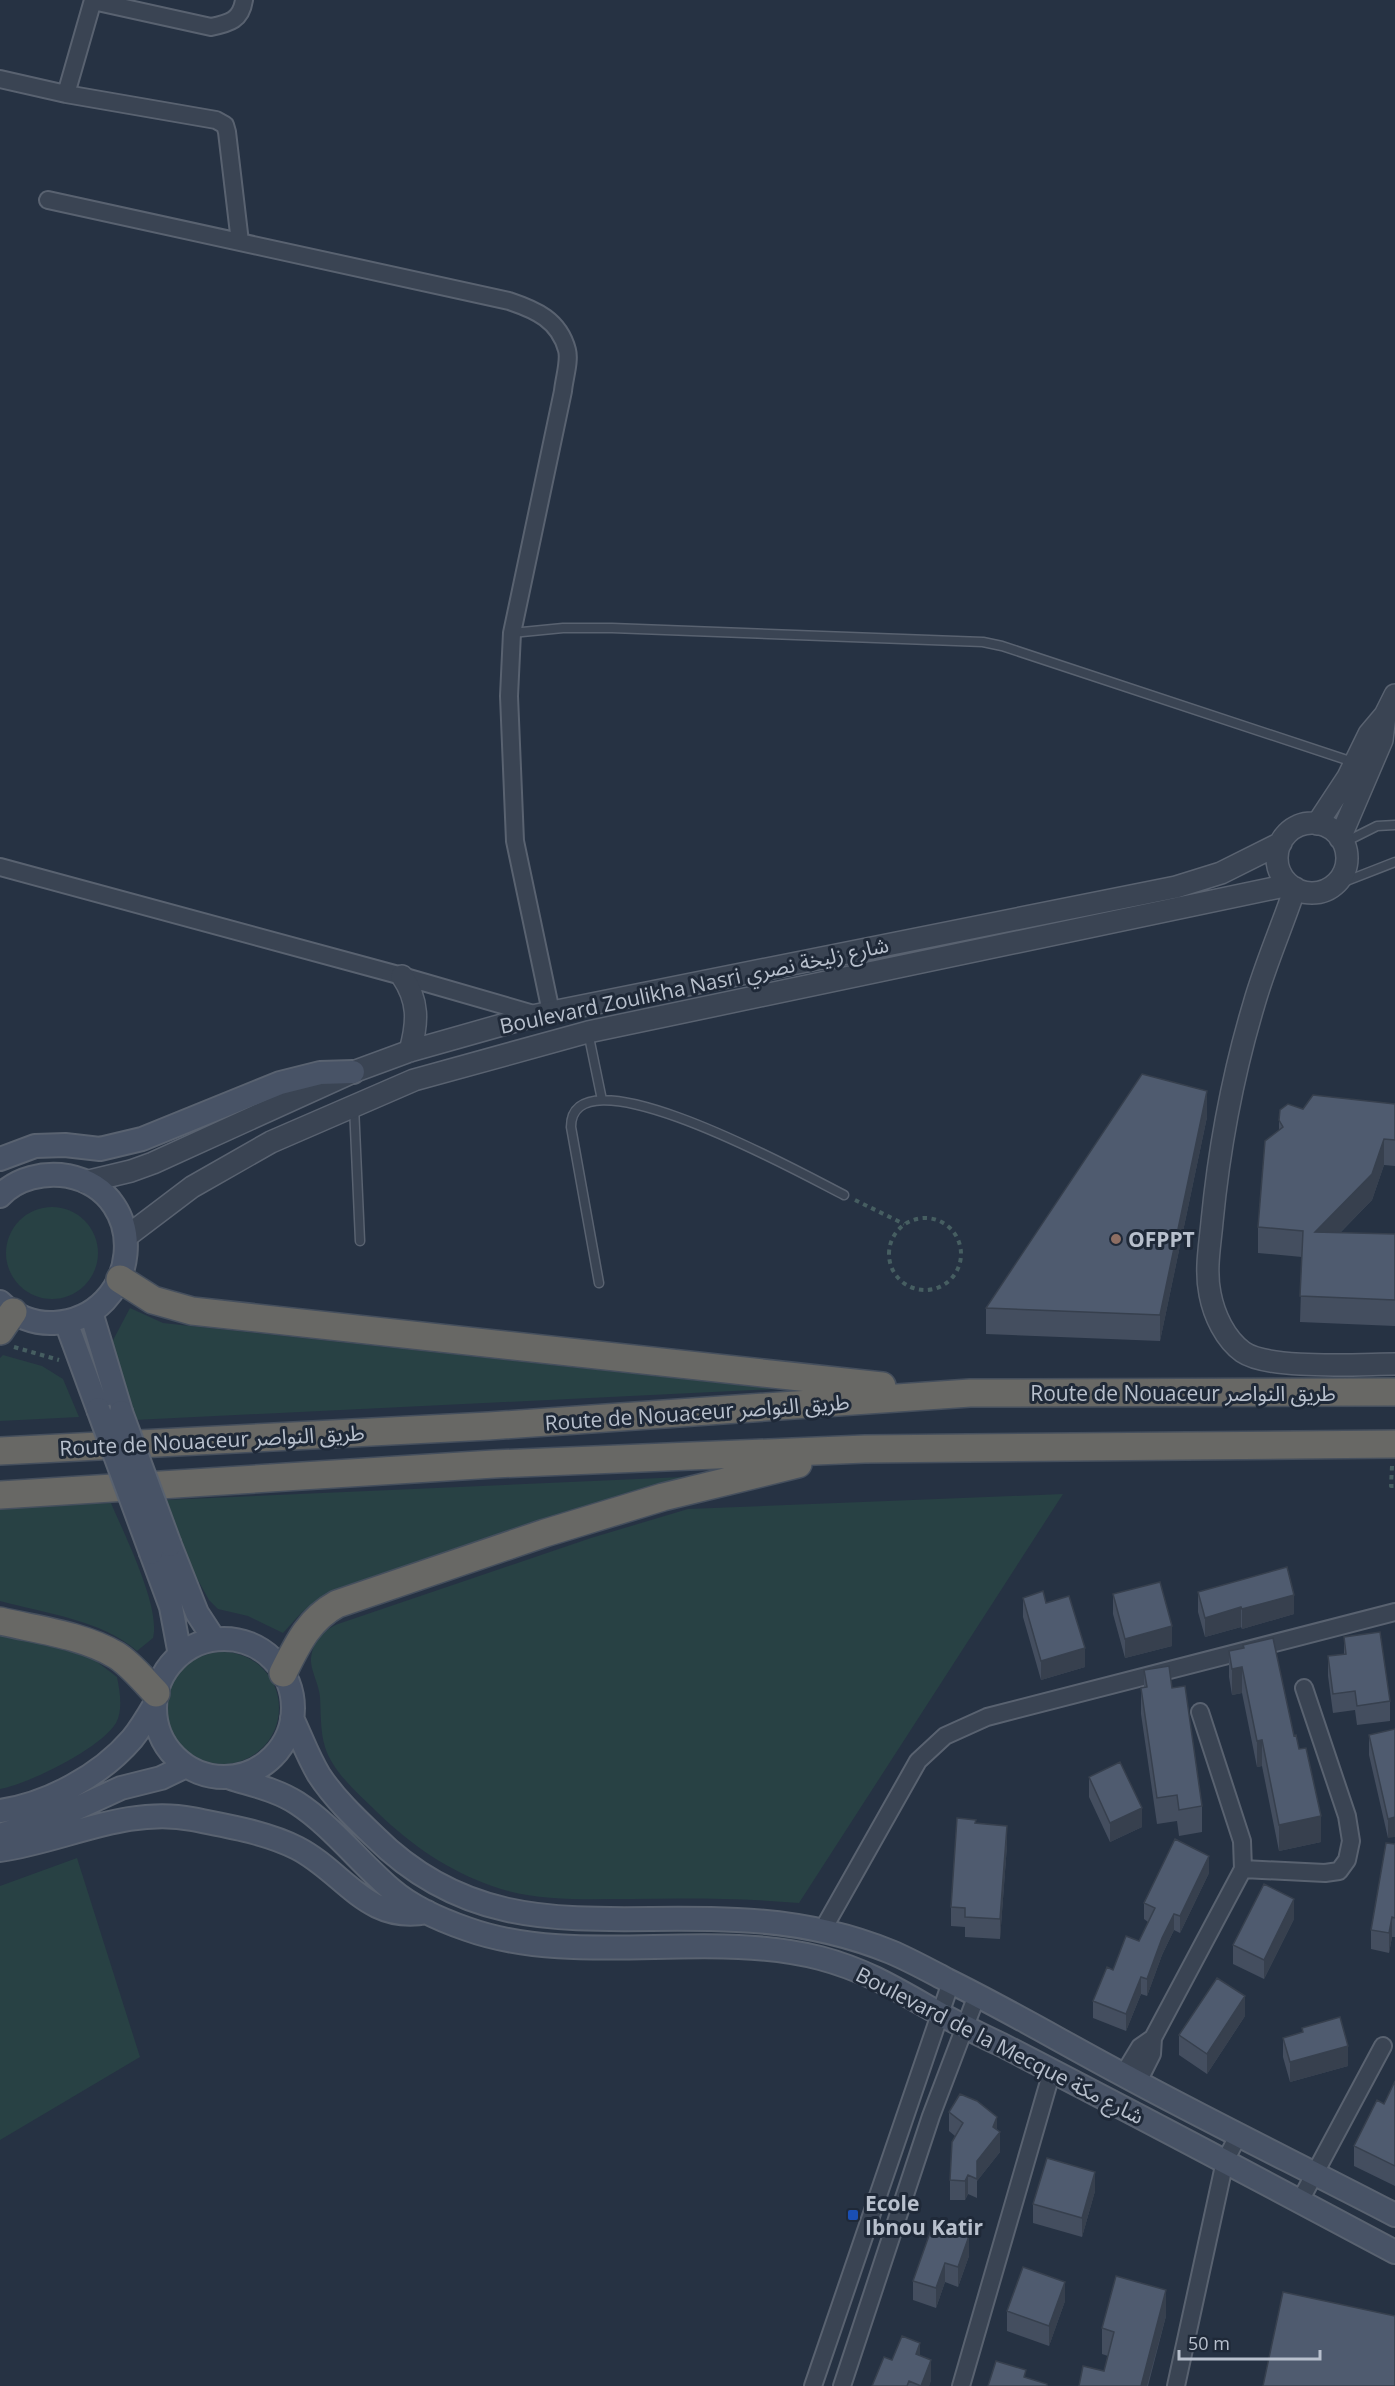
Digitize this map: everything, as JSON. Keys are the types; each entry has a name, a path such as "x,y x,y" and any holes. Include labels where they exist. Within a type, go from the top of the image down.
{"highway":[{"path":"120,1279 153,1300 192,1311 678,1365 970,1393"},
{"name":"Route de Nouaceur طريق النواصر","path":"0,1451 489,1426 970,1393 1395,1392"},
{"name":"Route de Nouaceur طريق النواصر","path":"0,1495 494,1464 865,1449 1395,1444"},
{"path":"283,1673 309,1626 337,1604 545,1533 663,1497 865,1449"},
{"path":"0,1621 85,1642 103,1649 117,1656 156,1699"}],"main road":[{"path":"0,1159 35,1146 65,1145 100,1149 120,1145 152,1135 279,1083 320,1073 353,1072"},
{"path":"0,1196 15,1184 42,1175 57,1174 85,1182 112,1204 126,1237 126,1252 120,1279 108,1298 91,1312 66,1323 47,1324 29,1320 6,1323"},
{"path":"91,1312 160,1549 180,1655"},
{"path":"66,1323 98,1409 160,1549 214,1638"},
{"path":"0,1811 32,1804 52,1796 105,1764 131,1740 156,1699 166,1670 180,1655 199,1643 214,1638 230,1639 251,1645 269,1656 283,1673 292,1694 292,1718 284,1743 267,1763 244,1775 231,1778 204,1775 186,1766 170,1753 163,1742 158,1729 156,1699"},
{"name":"Boulevard de la Mecque شارع مكة","path":"292,1718 314,1766 333,1795 393,1856 425,1879 456,1895 496,1909 533,1916 568,1919 736,1920 822,1931 858,1940 893,1953 977,1995 1238,2136 1395,2215"},
{"path":"0,1835 60,1816 121,1788 161,1778 186,1766"},
{"name":"Boulevard de la Mecque شارع مكة","path":"231,1778 269,1790 296,1802 394,1892 427,1912 465,1929 496,1938 539,1945 738,1947 778,1950 818,1957 881,1980 965,2027 1225,2161 1395,2252"},
{"path":"0,1850 40,1843 135,1818 153,1816 190,1819 258,1834 296,1848 322,1864 365,1899 384,1910 405,1914 427,1912"}],"street":[{"path":"66,94 93,1 211,27 231,23 240,14 244,0"},
{"path":"0,78 66,94 216,120 225,125 240,242"},
{"path":"0,867 544,1013 515,840 509,696 512,633 563,392 567,351 556,327 536,310 509,301 48,200"},
{"path":"1317,824 1355,763 1369,734 1385,715 1395,695"},
{"path":"1342,841 1382,740 1385,715"},
{"path":"1280,936 1327,889 1341,879 1346,867 1347,855 1342,841 1330,829 1317,824 1294,829 1281,843 1278,856 1279,868 1292,886 1308,893 1327,889"},
{"name":"Boulevard Zoulikha Nasri شارع زليخة نصري","path":"85,1182 153,1163 353,1072 410,1051 544,1013 1176,887 1221,873 1281,843"},
{"path":"1292,886 1280,936 1254,1003 1228,1113 1213,1210 1208,1265 1210,1294 1216,1315 1227,1337 1244,1353 1283,1364 1395,1364"},
{"name":"Boulevard Zoulikha Nasri شارع زليخة نصري","path":"126,1237 174,1200 231,1163 281,1137 414,1080 588,1032 1292,886"},
{"path":"402,976 416,1004 417,1019 410,1051"},
{"path":"822,1931 918,1761 945,1736 987,1717 1395,1612"},
{"path":"1243,1869 1325,1873 1339,1871 1347,1860 1351,1841 1347,1816 1304,1688"},
{"path":"1131,2079 1152,2054 1153,2038 1243,1869 1242,1841 1200,1712"},
{"path":"813,2386 951,1982"},
{"path":"842,2386 931,2116 977,1995"},
{"path":"1300,2201 1383,2046"},
{"path":"961,2386 1052,2071"},
{"path":"1176,2386 1225,2161 1238,2136"}],"lane":[{"path":"512,633 563,628 612,628 983,642 1002,646 1355,763"},
{"path":"1342,841 1377,826 1395,825"},
{"path":"1327,889 1395,862"},
{"path":"588,1032 602,1100"},
{"path":"599,1284 571,1120 578,1107 584,1103 602,1100 631,1104 686,1119 844,1195"},
{"path":"354,1105 360,1241"}],"path":[{"path":"844,1195 904,1224 923,1217 933,1218 951,1229 960,1247 958,1267 945,1283 936,1288 916,1289 898,1279 889,1260 889,1250 896,1231 904,1224"},
{"path":"6,1323 62,1360 78,1354"}],"green space":[{"path":"52,1207 69,1211 84,1221 94,1236 98,1253 94,1270 84,1285 69,1295 52,1299 35,1295 20,1285 10,1270 6,1253 10,1236 20,1221 35,1211"},
{"path":"130,1308 163,1323 775,1389 134,1420 111,1344"},
{"path":"3,1355 42,1366 63,1379 79,1417 0,1421 0,1358"},
{"path":"686,1478 331,1594 302,1612 283,1633 248,1616 218,1609 209,1600 189,1564 165,1500"},
{"path":"1063,1494 799,1903 715,1899 561,1898 526,1895 492,1886 446,1865 404,1836 348,1783 334,1766 325,1747 321,1728 319,1693 311,1662 318,1638 338,1624 591,1538 688,1509"},
{"path":"111,1503 140,1570 152,1608 153,1638 137,1651 123,1640 90,1625 0,1601 0,1508"},
{"path":"0,1632 92,1658 117,1677 120,1712 116,1723 108,1733 80,1754 45,1773 0,1789"},
{"path":"223,1652 244,1656 263,1668 275,1687 279,1708 275,1729 263,1748 244,1760 223,1764 202,1760 183,1748 171,1729 167,1708 171,1687 183,1668 202,1656"},
{"path":"77,1858 140,2057 0,2140 0,1886"}],"building":[{"path":"1142,1074 1207,1091 1160,1315 986,1308"},
{"path":"1313,1095 1395,1104 1395,1140 1384,1139 1372,1174 1315,1232 1395,1234 1395,1300 1300,1296 1303,1231 1258,1227 1265,1141 1283,1127 1279,1120 1280,1110 1288,1104 1303,1109"},
{"path":"1287,1567 1294,1595 1205,1618 1198,1592"},
{"path":"1160,1582 1172,1626 1125,1639 1113,1594"},
{"path":"1043,1591 1046,1603 1069,1596 1085,1648 1041,1661 1023,1598"},
{"path":"1380,1632 1390,1701 1357,1706 1355,1691 1333,1694 1328,1656 1346,1654 1344,1637"},
{"path":"1273,1638 1294,1736 1296,1735 1299,1749 1306,1748 1321,1816 1279,1825 1262,1740 1257,1741 1242,1667 1232,1669 1229,1651"},
{"path":"1169,1666 1172,1688 1185,1686 1202,1806 1179,1810 1177,1795 1157,1798 1141,1688 1147,1687 1144,1670"},
{"path":"1395,1729 1395,1817 1388,1819 1369,1735"},
{"path":"1120,1762 1142,1808 1110,1823 1089,1777"},
{"path":"957,1818 976,1820 975,1823 1007,1826 1000,1919 965,1917 965,1908 951,1907"},
{"path":"1175,1839 1209,1856 1180,1916 1174,1914 1162,1938 1147,1979 1141,1977 1126,2014 1093,2001 1107,1967 1113,1970 1126,1936 1139,1941 1155,1908 1144,1903"},
{"path":"1386,1843 1395,1844 1395,1918 1392,1917 1389,1933 1371,1930"},
{"path":"1264,1884 1294,1899 1264,1960 1233,1945"},
{"path":"1217,1978 1245,1996 1207,2054 1179,2035"},
{"path":"1340,2017 1348,2046 1290,2062 1283,2038 1303,2032 1302,2028"},
{"path":"1395,2081 1395,2166 1354,2146 1377,2100 1384,2104"},
{"path":"960,2094 977,2101 997,2117 993,2127 1000,2132 977,2161 977,2179 968,2175 965,2181 950,2180 952,2142 963,2123 949,2112"},
{"path":"1047,2158 1095,2172 1082,2218 1033,2204"},
{"path":"932,2227 941,2231 943,2227 969,2236 958,2267 945,2263 936,2288 913,2281"},
{"path":"1023,2267 1065,2282 1049,2326 1007,2311"},
{"path":"1116,2276 1166,2290 1141,2386 1079,2386 1083,2366 1104,2371 1114,2332 1102,2328"},
{"path":"1283,2292 1395,2316 1395,2386 1263,2386"},
{"path":"902,2336 920,2343 916,2354 931,2360 921,2386 909,2381 907,2386 872,2386 884,2357 892,2360"},
{"path":"996,2361 1026,2370 1024,2377 1047,2384 1047,2386 988,2386"}],"place":[{"name":"OFPPT","path":"1116,1239"},
{"name":"Ecole Ibnou Katir","path":"853,2215"}]}
